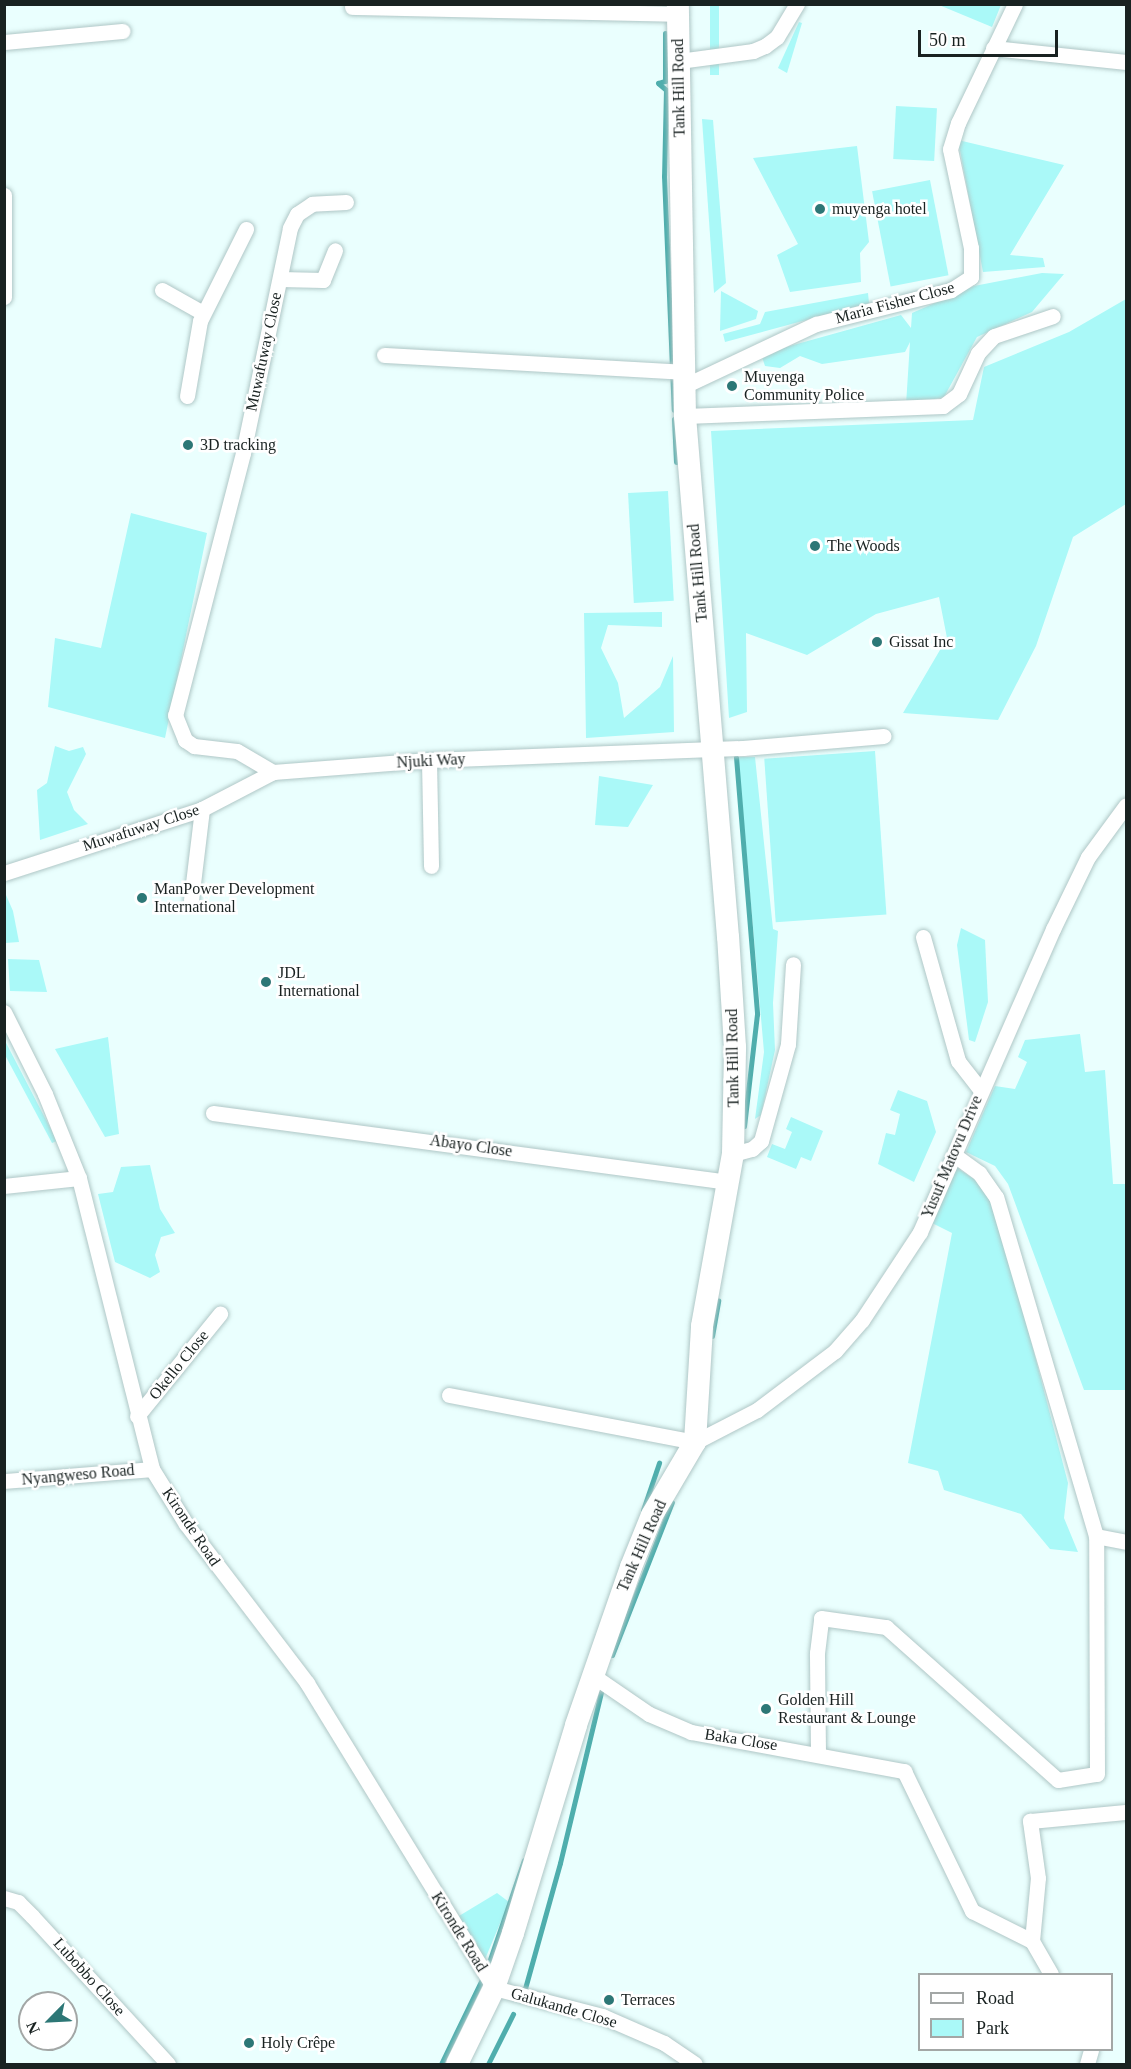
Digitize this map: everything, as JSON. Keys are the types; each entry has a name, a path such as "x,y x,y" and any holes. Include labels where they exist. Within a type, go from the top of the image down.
{"street":[{"path":"679,61 742,53 765,45 777,37 797,4"},
{"name":"Maria Fisher Close","path":"684,379 816,324 951,290 971,277 971,248 950,149 958,123 1015,4"},
{"path":"352,8 678,9"},
{"name":"Tank Hill Road","path":"457,2064 494,1988 592,1675 652,1515 695,1442 702,1326 733,1154 735,1047 685,416 678,9"},
{"path":"4,42 122,31"},
{"path":"993,48 1126,62"},
{"path":"4,184 4,297"},
{"name":"Muwafuway Close","path":"273,772 237,751 194,746 179,734 175,715 243,453 280,279 297,214 312,204 346,201"},
{"path":"187,396 203,314 246,229"},
{"path":"280,279 323,279 334,250"},
{"path":"162,290 203,314"},
{"path":"685,416 932,410 959,394 978,352 994,336 1053,316"},
{"path":"384,355 684,379"},
{"name":"Njuki Way","path":"273,772 429,760 712,748 883,736"},
{"path":"429,760 430,866"},
{"name":"Muwafuway Close","path":"4,873 202,809 273,772"},
{"name":"Yusuf Matovu Drive","path":"695,1442 757,1410 846,1339 910,1249 956,1156 981,1089 1088,857 1126,805"},
{"path":"191,900 202,809"},
{"path":"923,937 958,1061 981,1089"},
{"path":"733,1154 750,1151 761,1141 788,1044 793,964"},
{"name":"Kironde Road","path":"4,1012 45,1094 79,1178 152,1469 186,1524 307,1683 494,1988"},
{"name":"Abayo Close","path":"213,1113 729,1182"},
{"path":"818,1753 821,1618 886,1627 1058,1780 1096,1774 1096,1536 996,1197 979,1173 956,1156"},
{"path":"4,1186 79,1178"},
{"name":"Okello Close","path":"137,1416 220,1314"},
{"path":"449,1395 695,1442"},
{"name":"Nyangweso Road","path":"4,1481 152,1469"},
{"path":"1096,1536 1126,1542"},
{"name":"Baka Close","path":"592,1675 649,1714 691,1732 818,1753 904,1771 972,1911 1032,1941"},
{"path":"1050,1973 1032,1941 1038,1878 1030,1821 1126,1812"},
{"name":"Lubobbo Close","path":"4,1898 18,1902 32,1916 168,2064"},
{"name":"Galukande Close","path":"494,1988 602,2016 664,2043 695,2064"}],"green space":[{"path":"710,5 719,5 719,75 710,75"},
{"path":"939,5 1001,5 992,27"},
{"path":"799,22 802,23 787,73 778,68"},
{"path":"896,106 937,108 934,161 893,159"},
{"path":"702,119 713,120 726,283 714,293"},
{"path":"958,140 1064,165 1010,255 1043,258 1045,267 983,272"},
{"path":"857,146 869,242 860,253 861,282 790,292 777,255 798,244 753,158"},
{"path":"930,180 949,275 891,286 872,191"},
{"path":"1042,273 1064,274 1032,312 977,337 944,397 906,405 910,342 905,352 822,364 800,356 780,368 765,366 761,354 901,315 911,328 912,313 974,286"},
{"path":"721,291 758,311 756,319 720,331"},
{"path":"868,293 869,303 725,342 723,334 760,324 765,312"},
{"path":"1126,299 1126,504 1073,537 1036,646 998,720 903,713 947,638 939,597 876,614 807,655 746,633 747,712 729,718 711,431 973,420 984,367 1069,332"},
{"path":"668,491 674,601 634,603 628,493"},
{"path":"131,513 207,533 165,738 48,707 55,638 101,648"},
{"path":"662,612 662,627 608,625 601,648 618,683 624,718 660,687 673,656 674,732 586,738 584,613"},
{"path":"55,746 69,751 83,747 86,754 67,792 74,810 88,824 40,840 37,790 47,783"},
{"path":"875,751 886,915 776,922 764,759"},
{"path":"738,757 755,757 773,929 778,931 773,1003 775,1050 761,1115 755,1119 764,1052"},
{"path":"599,776 653,785 628,827 595,825"},
{"path":"6,895 13,911 19,942 5,943"},
{"path":"961,928 985,940 988,1002 975,1042 969,1040 957,945"},
{"path":"8,959 39,960 47,992 10,991"},
{"path":"1080,1034 1085,1072 1105,1070 1113,1184 1126,1184 1126,1390 1084,1390 1008,1184 995,1166 966,1152 995,1086 1015,1089 1027,1062 1018,1057 1025,1040"},
{"path":"108,1037 119,1134 105,1137 55,1049"},
{"path":"4,1039 57,1141 52,1143 5,1055"},
{"path":"898,1090 927,1101 936,1132 914,1182 878,1164 886,1133 895,1135 900,1114 890,1110"},
{"path":"791,1117 823,1131 811,1161 801,1157 796,1169 767,1157 772,1144 785,1149 792,1132 786,1129"},
{"path":"150,1165 160,1209 175,1233 161,1237 155,1255 160,1272 150,1278 115,1262 98,1194 113,1192 121,1167"},
{"path":"957,1168 985,1186 1007,1249 1068,1483 1064,1518 1078,1552 1050,1549 1021,1514 944,1490 938,1471 908,1463 952,1233 928,1221"},
{"path":"497,1893 509,1902 483,1964 459,1916"}],"waterway":[{"path":"665,33 665,81 658,83 666,90 664,176 674,410"},
{"path":"674,419 676,462"},
{"path":"736,757 757,1014 744,1126"},
{"path":"712,1336 718,1301"},
{"path":"643,1510 659,1463"},
{"path":"612,1655 672,1502"},
{"path":"524,1992 560,1863 603,1684"},
{"path":"441,2064 486,1971 524,1860"},
{"path":"488,2064 513,2014"}],"place":[{"name":"muyenga hotel","path":"820,209"},
{"name":"Muyenga Community Police","path":"732,386"},
{"name":"3D tracking","path":"188,445"},
{"name":"The Woods","path":"815,546"},
{"name":"Gissat Inc","path":"877,642"},
{"name":"ManPower Development International","path":"142,898"},
{"name":"JDL International","path":"266,982"},
{"name":"Golden Hill Restaurant & Lounge","path":"766,1709"},
{"name":"Terraces","path":"609,2000"},
{"name":"Holy Crêpe","path":"249,2043"}]}
